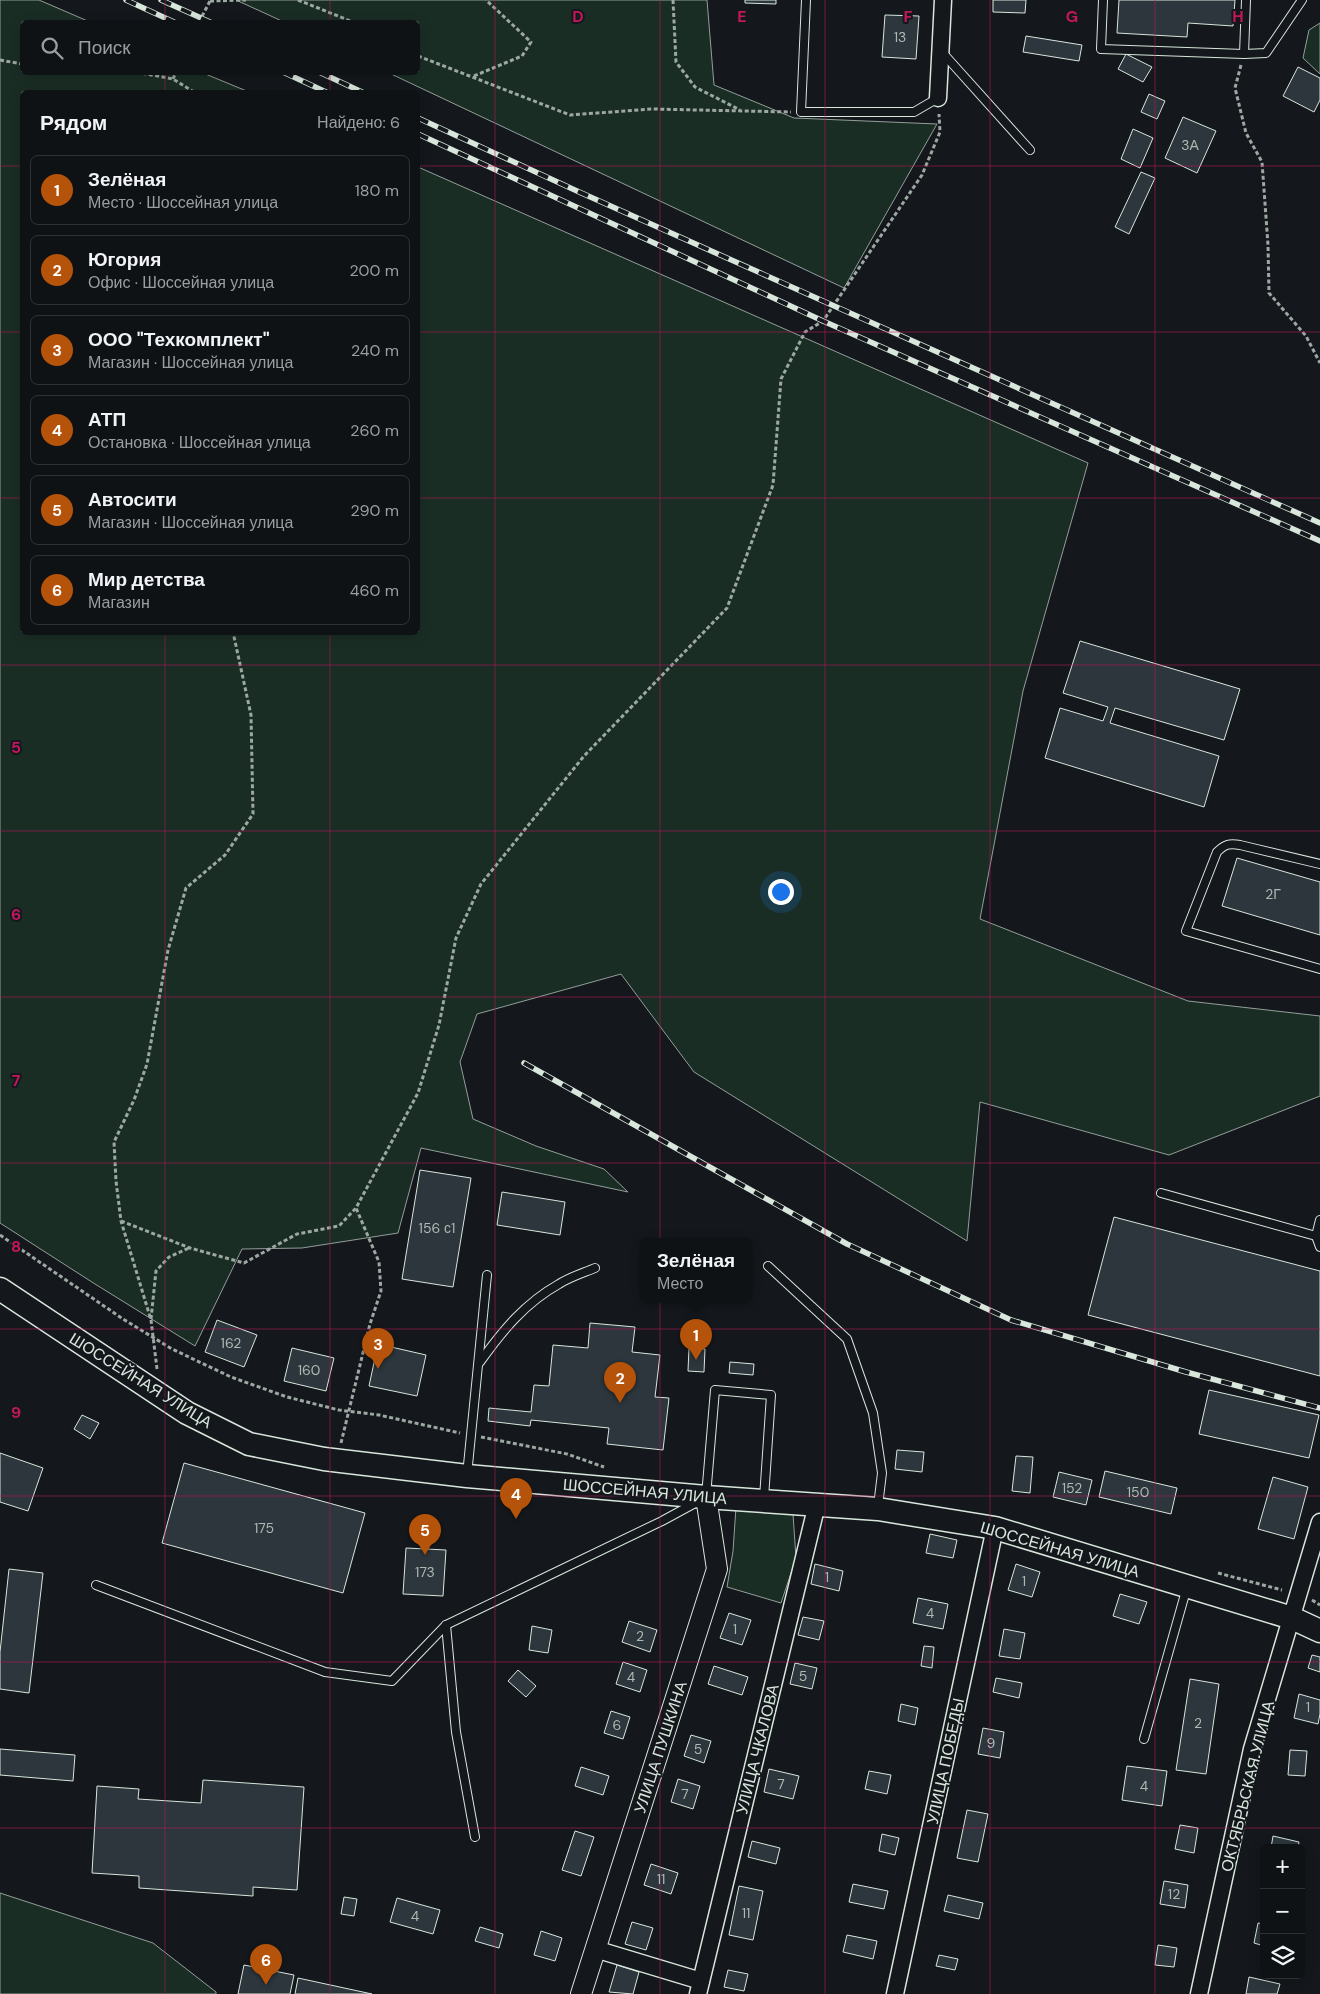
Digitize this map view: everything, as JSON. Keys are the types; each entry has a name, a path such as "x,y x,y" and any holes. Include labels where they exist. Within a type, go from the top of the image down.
{"main road":[{"name":"ШОССЕЙНАЯ УЛИЦА","path":"0,1290 187,1413 249,1444 337,1460 467,1476 706,1497 878,1509 995,1528 1292,1618 1320,1631"}],"street":[{"path":"938,98 943,0"},
{"name":"УЛИЦА ПУШКИНА","path":"581,1994 717,1569 706,1497"},
{"name":"УЛИЦА ЧКАЛОВА","path":"699,1988 817,1504"},
{"name":"ОКТЯБРЬСКАЯ УЛИЦА","path":"1199,1994 1252,1750 1320,1522"},
{"name":"УЛИЦА ПОБЕДЫ","path":"895,1994 995,1528"},
{"path":"595,1949 699,1988"}],"lane":[{"path":"806,0 801,112 914,112 938,98"},
{"path":"1103,0 1101,49 1244,54 1266,53 1302,0"},
{"path":"1244,54 1246,0"},
{"path":"940,50 1030,150"},
{"path":"1320,864 1230,843 1223,846 1217,852 1186,931 1320,969"},
{"path":"1161,1193 1316,1236"},
{"path":"1320,1220 1316,1236 1320,1248"},
{"path":"768,1266 847,1339 873,1413 882,1473 878,1509"},
{"path":"479,1364 501,1332 528,1305 559,1284 595,1268"},
{"path":"467,1476 487,1275"},
{"path":"96,1585 324,1672 392,1681 446,1625 662,1521 706,1497 715,1390 771,1396 764,1500"},
{"path":"1144,1740 1188,1586"},
{"path":"446,1625 456,1732 475,1837"}],"path":[{"path":"200,20 210,1 246,0"},
{"path":"298,0 348,20"},
{"path":"474,77 522,56 531,42 486,0"},
{"path":"673,0 676,62 694,87 743,112"},
{"path":"1244,54 1235,88 1246,133 1262,162 1268,246 1269,294 1306,336 1320,363"},
{"path":"420,57 570,115 652,109 801,112"},
{"path":"0,60 20,64"},
{"path":"152,75 173,79 191,90"},
{"path":"173,79 175,75"},
{"path":"121,1221 190,1248 244,1263 296,1234 339,1226 356,1208 418,1092 439,1025 456,938 481,884 584,756 727,608 773,485 782,379 805,332 823,321 922,175 940,132 938,98"},
{"path":"160,1395 151,1320 138,1284 121,1221 114,1142 134,1100 147,1064 168,950 186,888 225,855 253,814 251,715 234,635"},
{"path":"337,1460 370,1324 381,1291 379,1262 356,1208"},
{"path":"0,1235 123,1319 172,1349 231,1377 287,1397 349,1412 379,1415 567,1454 611,1468"},
{"path":"151,1320 156,1271 169,1258 190,1248"},
{"path":"1212,1572 1299,1594 1320,1605"}],"green space":[{"path":"0,0 39,0 85,20 20,20 20,75 208,75 244,90 20,90 20,635 420,635 420,168 1088,463 1023,691 980,919 1188,1001 1320,1016 1320,1096 1169,1155 980,1102 967,1241 694,1072 621,974 477,1014 460,1062 473,1119 536,1146 604,1169 628,1192 421,1148 398,1233 302,1248 242,1249 195,1346 0,1223"},
{"path":"236,0 707,0 714,85 794,118 937,124 844,288 393,75 420,75 420,20 280,20"},
{"path":"1320,23 1320,74 1303,58 1309,30"},
{"path":"736,1507 793,1514 796,1558 781,1603 727,1587 733,1551"},
{"path":"0,1893 153,1943 216,1992 216,1994 0,1994"}],"building":[{"path":"745,0 776,0 776,4 745,3"},
{"path":"993,0 1026,0 1025,13 993,12"},
{"path":"1119,0 1235,0 1233,26 1188,23 1187,37 1117,33"},
{"path":"885,15 919,16 916,59 882,57"},
{"path":"1026,36 1082,45 1079,61 1023,52"},
{"path":"1126,54 1152,67 1143,82 1118,69"},
{"path":"1298,67 1320,78 1320,100 1314,112 1283,96"},
{"path":"1149,94 1165,101 1157,119 1141,112"},
{"path":"1183,117 1216,131 1197,173 1165,158"},
{"path":"1133,129 1153,138 1140,168 1121,159"},
{"path":"1141,172 1155,178 1129,234 1115,227"},
{"path":"1080,641 1240,689 1224,740 1115,708 1110,723 1219,756 1204,807 1045,758 1060,708 1103,721 1108,707 1063,693"},
{"path":"1237,858 1320,882 1320,935 1222,906"},
{"path":"420,1170 471,1178 453,1287 402,1279"},
{"path":"502,1192 565,1202 560,1235 497,1225"},
{"path":"1114,1217 1320,1271 1320,1376 1088,1315"},
{"path":"217,1320 257,1335 244,1367 205,1352"},
{"path":"590,1323 635,1327 632,1352 660,1355 655,1397 669,1398 663,1450 607,1444 609,1428 531,1420 530,1426 488,1421 489,1408 531,1412 534,1385 549,1386 553,1345 588,1348"},
{"path":"378,1344 426,1355 417,1396 369,1386"},
{"path":"292,1348 334,1358 326,1391 284,1381"},
{"path":"689,1348 705,1349 704,1372 688,1371"},
{"path":"730,1362 754,1364 753,1375 729,1373"},
{"path":"1209,1390 1319,1415 1309,1458 1199,1434"},
{"path":"82,1415 99,1423 90,1439 74,1429"},
{"path":"897,1450 924,1452 922,1472 895,1469"},
{"path":"0,1453 43,1468 28,1511 0,1502"},
{"path":"1016,1456 1033,1457 1030,1493 1012,1491"},
{"path":"184,1463 365,1513 343,1593 162,1543"},
{"path":"1105,1471 1177,1488 1171,1514 1099,1497"},
{"path":"1059,1472 1092,1480 1086,1505 1053,1497"},
{"path":"1273,1477 1308,1487 1294,1539 1258,1529"},
{"path":"930,1534 957,1540 953,1558 926,1553"},
{"path":"406,1548 446,1550 443,1596 403,1594"},
{"path":"815,1564 843,1571 839,1591 811,1584"},
{"path":"1016,1564 1040,1572 1032,1597 1008,1590"},
{"path":"9,1569 43,1573 29,1693 0,1689 0,1652"},
{"path":"1120,1594 1147,1602 1139,1624 1113,1616"},
{"path":"918,1598 948,1604 943,1629 913,1623"},
{"path":"729,1613 751,1620 742,1645 720,1638"},
{"path":"803,1617 824,1621 819,1640 798,1635"},
{"path":"629,1621 657,1630 650,1652 622,1642"},
{"path":"532,1626 552,1630 548,1653 529,1650"},
{"path":"1004,1629 1025,1633 1020,1659 999,1656"},
{"path":"924,1646 934,1647 932,1668 921,1666"},
{"path":"1312,1655 1320,1657 1320,1672 1308,1668"},
{"path":"623,1662 647,1670 640,1692 616,1684"},
{"path":"795,1663 817,1668 812,1689 790,1684"},
{"path":"714,1666 748,1677 742,1695 708,1684"},
{"path":"518,1670 536,1686 526,1697 508,1681"},
{"path":"996,1678 1022,1683 1019,1698 993,1692"},
{"path":"1190,1679 1219,1684 1206,1774 1176,1770"},
{"path":"1299,1694 1320,1700 1318,1724 1294,1718"},
{"path":"901,1704 918,1708 915,1725 898,1721"},
{"path":"611,1711 630,1717 623,1739 604,1733"},
{"path":"983,1728 1004,1732 1000,1758 978,1754"},
{"path":"691,1735 711,1741 704,1763 684,1756"},
{"path":"0,1749 75,1755 73,1781 0,1775"},
{"path":"1290,1750 1307,1751 1305,1776 1288,1775"},
{"path":"1127,1766 1167,1771 1162,1806 1122,1800"},
{"path":"581,1767 609,1776 603,1795 575,1786"},
{"path":"769,1769 799,1776 793,1799 764,1792"},
{"path":"869,1771 891,1775 887,1794 865,1789"},
{"path":"678,1779 700,1786 693,1809 671,1802"},
{"path":"203,1780 304,1787 297,1890 253,1887 253,1896 139,1888 139,1876 92,1873 97,1786 139,1789 138,1799 201,1803"},
{"path":"967,1810 988,1814 978,1862 957,1858"},
{"path":"1180,1825 1198,1828 1194,1853 1175,1849"},
{"path":"575,1831 594,1837 581,1876 562,1870"},
{"path":"882,1834 899,1838 895,1855 879,1851"},
{"path":"1273,1836 1299,1842 1299,1844 1272,1844"},
{"path":"752,1841 780,1848 776,1864 748,1857"},
{"path":"651,1864 678,1873 671,1894 644,1885"},
{"path":"1164,1881 1188,1885 1185,1908 1160,1904"},
{"path":"853,1884 888,1891 884,1909 849,1902"},
{"path":"739,1886 763,1891 753,1940 729,1935"},
{"path":"948,1895 983,1903 979,1919 944,1911"},
{"path":"344,1897 357,1899 354,1916 341,1914"},
{"path":"397,1898 440,1910 433,1934 390,1922"},
{"path":"632,1922 653,1928 646,1950 625,1944"},
{"path":"1258,1923 1260,1923 1260,1945 1254,1943"},
{"path":"480,1927 503,1934 499,1948 475,1941"},
{"path":"541,1931 562,1938 555,1961 534,1955"},
{"path":"847,1935 877,1941 873,1959 843,1952"},
{"path":"1158,1945 1177,1948 1174,1967 1155,1965"},
{"path":"939,1955 958,1959 955,1970 936,1966"},
{"path":"244,1965 294,1975 290,1994 238,1994"},
{"path":"617,1965 639,1972 633,1994 609,1992"},
{"path":"728,1970 748,1974 744,1991 724,1987"},
{"path":"1249,1977 1280,1984 1277,1994 1246,1994"},
{"path":"298,1978 372,1994 295,1994"}],"railway":[{"path":"126,0 170,20"},
{"path":"161,0 206,20"},
{"path":"289,75 322,90"},
{"path":"325,75 358,90"},
{"path":"420,119 1320,523"},
{"path":"420,135 823,321 1320,541"},
{"path":"524,1063 847,1244 1011,1320 1186,1372 1320,1408"}],"place":[{"name":"Зелёная","path":"696,1360"},
{"name":"ООО \"Техкомплект\"","path":"378,1369"},
{"name":"Югория","path":"620,1403"},
{"name":"АТП","path":"516,1519"},
{"name":"Автосити","path":"425,1555"},
{"name":"Мир детства","path":"266,1985"}]}
